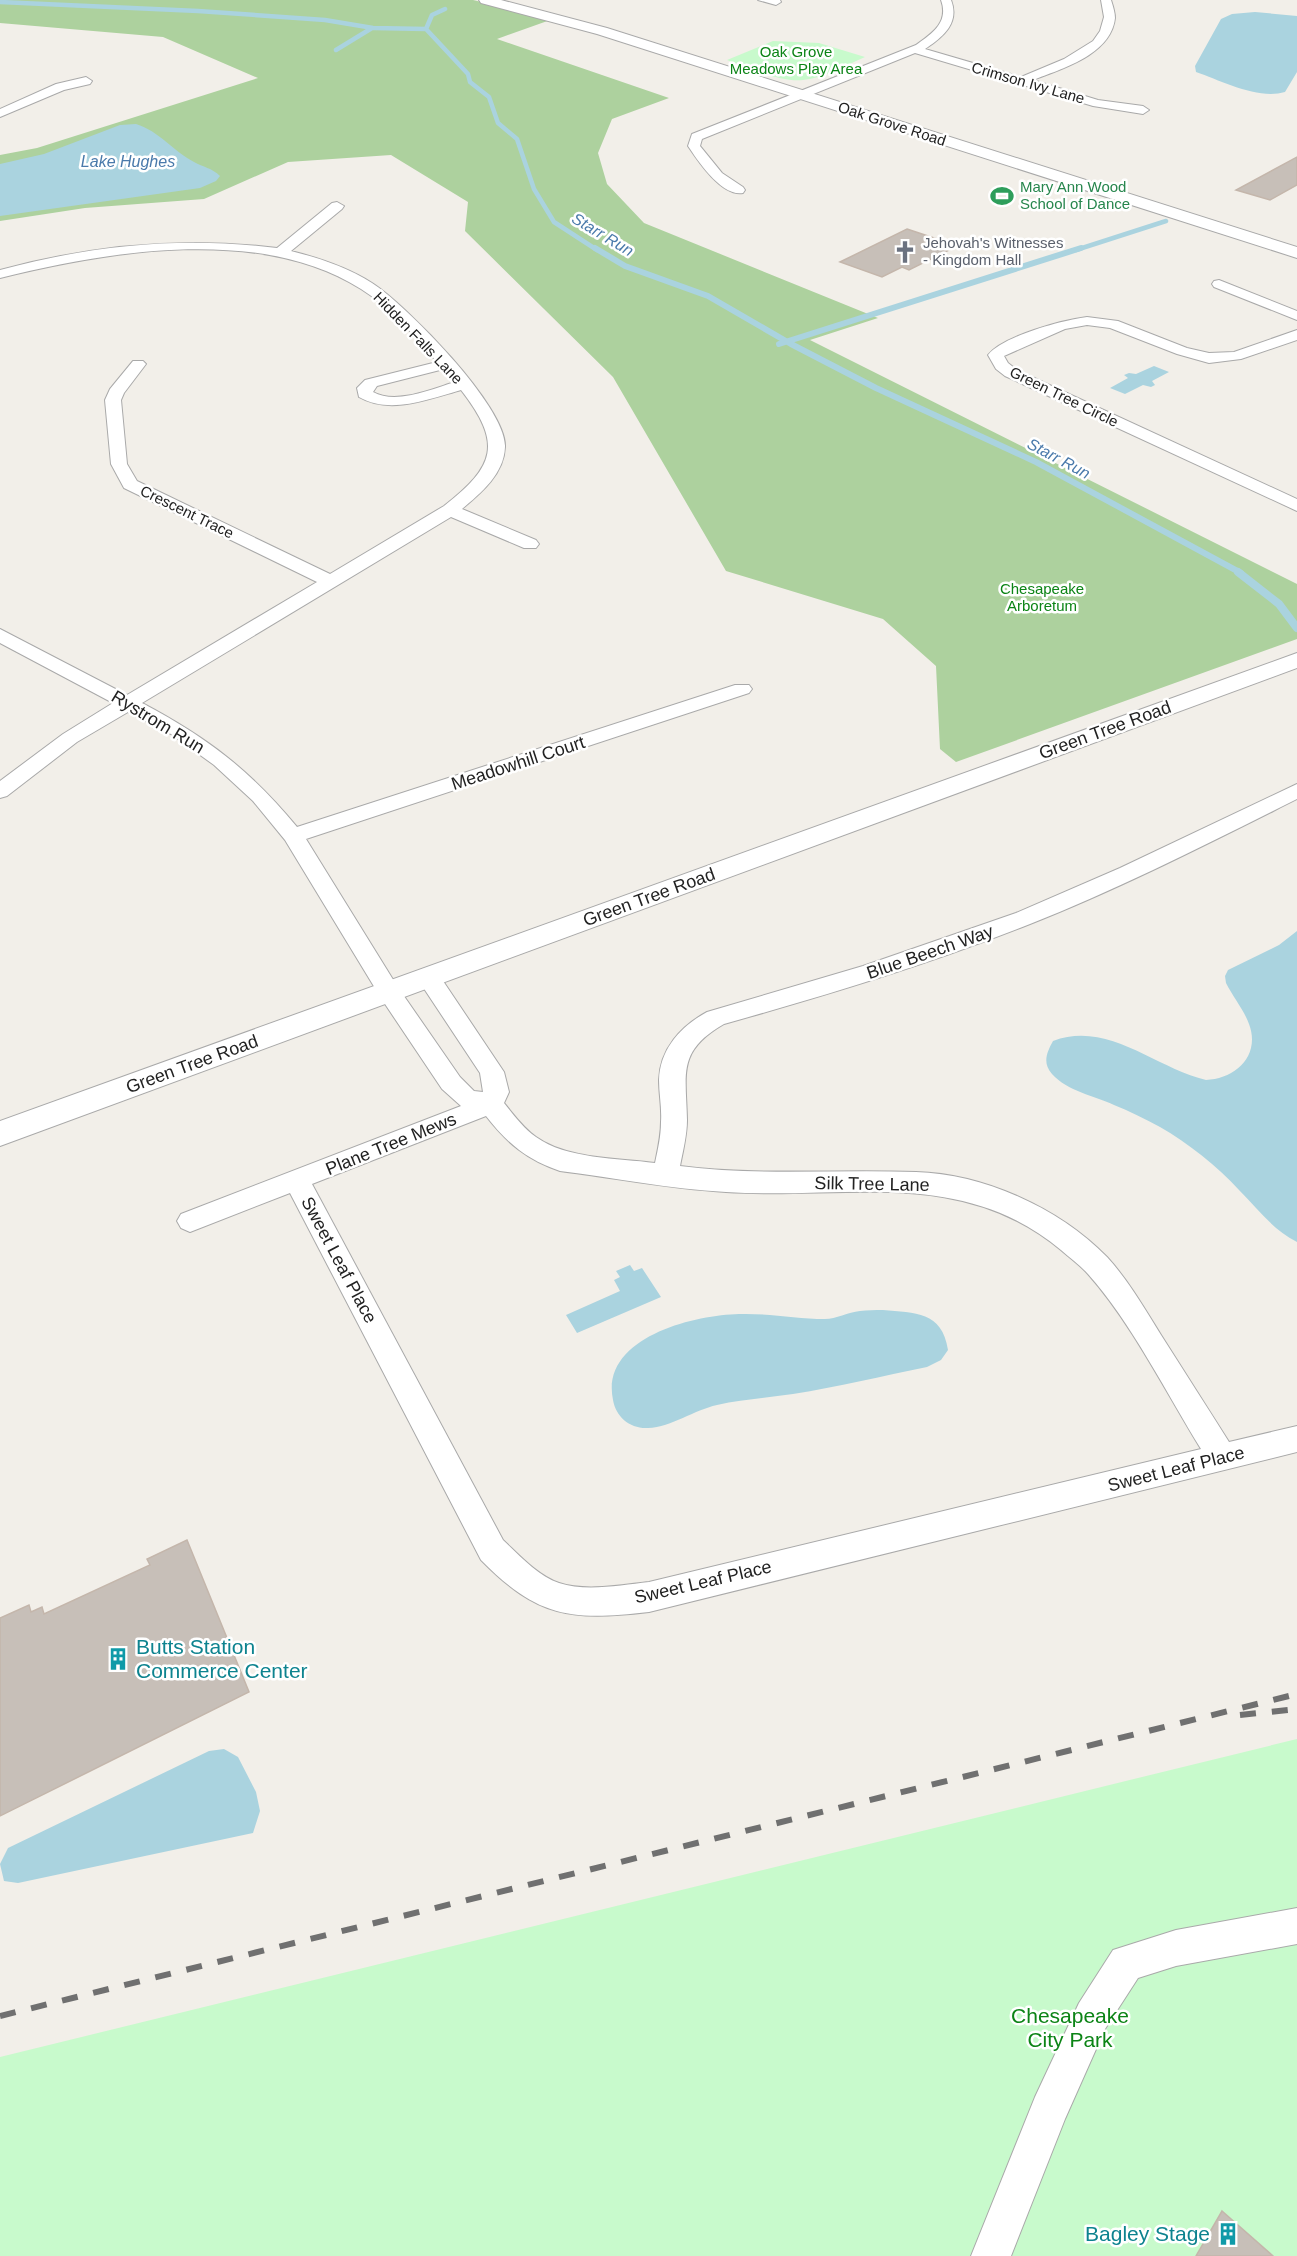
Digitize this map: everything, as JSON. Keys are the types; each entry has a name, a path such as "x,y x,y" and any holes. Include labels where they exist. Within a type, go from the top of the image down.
{"street":[{"name":"Oak Grove Road","path":"486,0 585,26 1297,253"},
{"path":"763,0 776,2"},
{"path":"738,190 711,170 694,146 694,140 701,134 914,49 935,38 950,15 946,0"},
{"path":"1021,81 1067,62 1101,39 1110,25 1111,17 1106,0"},
{"name":"Crimson Ivy Lane","path":"914,49 1097,103 1143,110"},
{"path":"0,113 60,87 86,81"},
{"path":"280,253 337,206"},
{"name":"Hidden Falls Lane","path":"0,274 76,256 158,247 208,246 280,253 333,269 366,286 394,309 447,364 483,410 494,429 497,449 490,470 475,491 450,510 70,738 0,791"},
{"path":"1219,284 1297,316"},
{"name":"Green Tree Circle","path":"1297,335 1236,356 1209,358 1182,351 1113,324 1087,321 1062,325 1003,349 996,355 1001,366 1011,373 1297,507"},
{"name":"Crescent Trace","path":"138,364 116,392 113,400 119,464 130,484 330,580"},
{"path":"447,364 371,383 365,388 365,394 376,401 393,401 463,385"},
{"path":"450,510 530,544"},
{"name":"Rystrom Run","path":"0,635 178,730 221,761 260,796 293,836 389,992"},
{"name":"Green Tree Road","path":"0,1134 1297,660"},
{"name":"Meadowhill Court","path":"293,836 742,689"},
{"name":"Blue Beech Way","path":"665,1176 674,1126 672,1073 676,1058 687,1039 698,1027 716,1018 870,973 1024,918 1110,881 1297,792"},
{"path":"389,992 451,1083 466,1098 491,1104 496,1092 492,1072 429,978"},
{"name":"Silk Tree Lane","path":"491,1104 519,1140 538,1153 560,1161 726,1182 918,1182 963,1190 1014,1208 1053,1228 1097,1265 1127,1304 1222,1457"},
{"name":"Plane Tree Mews","path":"190,1221 491,1104"},
{"name":"Sweet Leaf Place","path":"297,1181 492,1550 513,1572 556,1597 602,1602 649,1597 1297,1438"},
{"path":"991,2256 1049,2110 1092,2016 1126,1963 1176,1948 1297,1926"}],"green space":[{"name":"Chesapeake Arboretum","path":"0,0 473,0 553,19 497,39 669,98 612,119 598,153 607,184 644,223 878,318 810,340 1297,584 1297,639 956,762 940,749 936,666 883,619 726,571 613,377 465,231 468,202 391,155 288,162 204,199 85,208 0,221 0,155 37,148 258,78 163,37 0,23"},
{"name":"Oak Grove Meadows Play Area","path":"773,41 819,43 865,57 827,74 803,80 774,77 727,60"},
{"name":"Chesapeake City Park","path":"1297,1739 1297,2256 0,2256 0,2057"}],"water":[{"path":"1255,12 1297,16 1297,72 1285,92 1263,94 1252,92 1196,72 1195,66 1221,19 1232,14"},
{"name":"Lake Hughes","path":"136,124 152,131 186,157 220,176 216,181 200,188 0,216 0,164 44,154 120,125"},
{"path":"1154,366 1169,372 1152,381 1155,385 1151,387 1143,385 1125,394 1110,388 1128,378 1124,375 1136,374"},
{"path":"1297,931 1297,1242 1273,1225 1221,1172 1192,1148 1171,1133 1143,1118 1065,1085 1052,1074 1046,1062 1047,1053 1053,1041 1073,1036 1093,1037 1131,1048 1168,1066 1206,1080 1227,1075 1243,1064 1248,1056 1252,1036 1247,1019 1226,983 1225,976 1228,970 1279,945"},
{"path":"630,1265 634,1271 642,1268 661,1297 577,1333 566,1315 620,1291 614,1280 620,1277 616,1271"},
{"path":"868,1310 916,1314 933,1321 945,1337 948,1350 941,1360 927,1367 843,1385 717,1405 657,1427 635,1426 625,1421 617,1412 613,1400 613,1379 621,1361 635,1346 675,1325 720,1315 761,1314 825,1319"},
{"path":"224,1749 238,1757 256,1792 260,1811 253,1833 18,1883 4,1881 0,1864 8,1848 209,1751"}],"building":[{"path":"1297,157 1297,185 1270,200 1236,190"},
{"name":"Jehovah's Witnesses - Kingdom Hall","path":"907,229 949,243 940,248 947,251 909,270 902,267 882,277 840,262"},
{"name":"Butts Station Commerce Center","path":"187,1540 249,1692 0,1816 0,1618 29,1605 31,1612 42,1607 44,1614 150,1565 147,1559"},
{"name":"Bagley Stage","path":"1222,2211 1273,2256 1196,2256"}],"waterway":[{"name":"Starr Run","path":"0,2 198,11 325,20 373,28 426,29"},
{"name":"Starr Run","path":"426,29 432,15 445,9"},
{"path":"336,50 372,28"},
{"name":"Starr Run","path":"426,29 468,74 470,82 489,97 498,123 517,139 534,189 554,222 597,250"},
{"name":"Starr Run","path":"1076,250 1166,221"},
{"name":"Starr Run","path":"595,248 625,266 708,296 787,342"},
{"name":"Starr Run","path":"787,342 1081,248"},
{"name":"Starr Run","path":"779,344 787,342"},
{"name":"Starr Run","path":"787,342 876,388 1036,462 1241,573"},
{"name":"Starr Run","path":"1238,572 1279,604 1297,628"}],"railway":[{"path":"0,2016 1297,1694"},
{"path":"1240,1715 1297,1709"}],"place":[{"name":"Mary Ann Wood School of Dance","path":"1002,196"},
{"name":"Jehovah's Witnesses - Kingdom Hall","path":"905,252"},
{"name":"Butts Station Commerce Center","path":"118,1659"},
{"name":"Bagley Stage","path":"1228,2234"}]}
